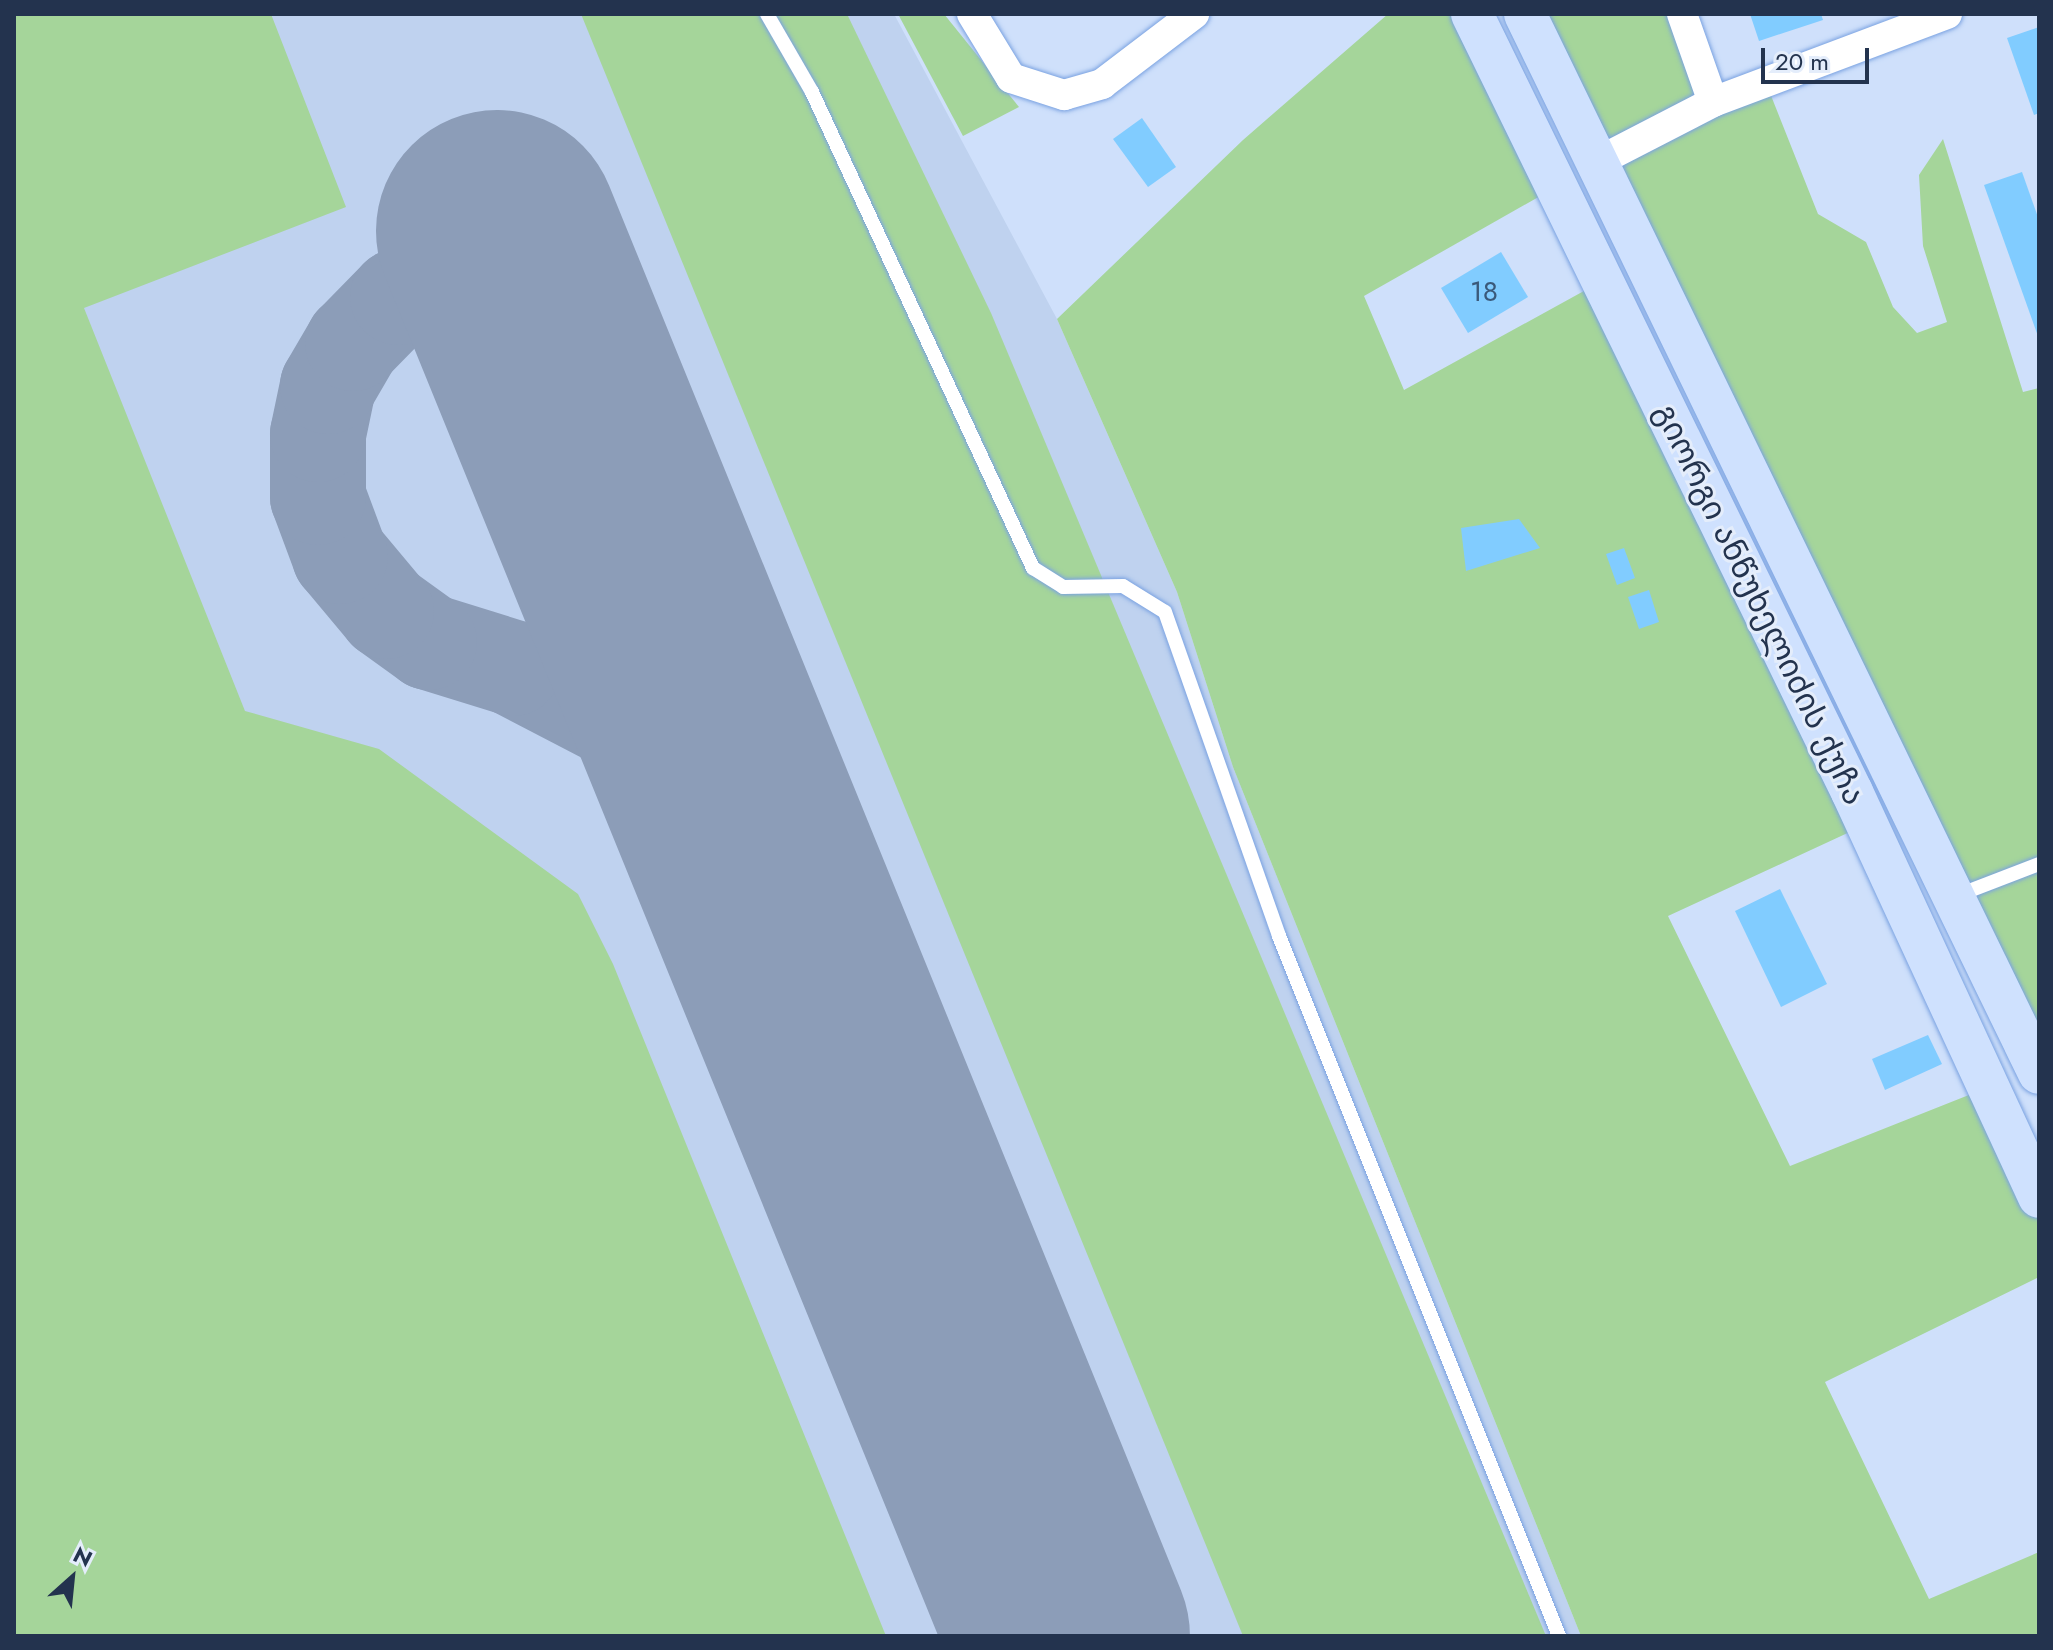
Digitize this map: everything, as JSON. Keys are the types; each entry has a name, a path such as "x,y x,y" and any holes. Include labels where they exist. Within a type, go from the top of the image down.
{"main road":[{"name":"გიორგი ანწუხელიძის ქუჩა","path":"1472,14 1852,792 2039,1197"},
{"name":"გიორგი ანწუხელიძის ქუჩა","path":"1525,14 1760,482 2039,1073"}],"street":[{"path":"972,14 1011,78 1064,95 1102,84 1194,14"},
{"path":"1682,14 1713,102"},
{"path":"1597,162 1713,102 1947,14"}],"lane":[{"path":"767,14 812,92 1033,568 1063,587 1123,586 1165,612 1279,936 1559,1636"},
{"path":"1956,896 2039,864"}],"shaded area":[{"path":"14,14 894,14 1057,319 1177,592 1233,767 1581,1636 14,1636"}],"green space":[{"path":"14,14 271,14 346,207 84,308 245,711 379,749 578,894 613,964 886,1636 14,1636"},
{"path":"581,14 847,14 991,313 1546,1636 1243,1636"},
{"path":"898,14 944,14 1019,107 963,136"},
{"path":"1388,14 1472,14 1556,187 1364,296 1404,390 1602,281 1867,824 1668,916 1790,1166 1989,1087 2039,1197 2039,1277 1825,1382 1929,1599 2039,1552 2039,1636 1581,1636 1233,767 1177,592 1057,319 1243,140"},
{"path":"1525,14 1677,14 1709,107 1766,83 1818,214 1866,242 1893,307 1917,333 1947,322 1923,246 1919,175 1943,139 2023,392 2039,388 2039,1053"}],"building":[{"path":"1750,14 1821,14 1823,20 1759,41"},
{"path":"2039,27 2039,113 2034,115 2007,38"},
{"path":"1142,118 1176,167 1148,187 1113,139"},
{"path":"2022,172 2039,220 2039,339 1984,185"},
{"path":"1501,252 1528,297 1468,333 1441,288"},
{"path":"1519,519 1540,548 1466,571 1461,528"},
{"path":"1624,548 1635,578 1617,585 1606,554"},
{"path":"1649,590 1659,622 1639,629 1628,597"},
{"path":"1780,889 1827,984 1781,1007 1735,911"},
{"path":"1928,1035 1942,1064 1885,1090 1872,1059"}],"taxiway":[{"path":"779,924 733,818 658,754 611,719 513,668 429,642 386,611 340,556 318,497 318,434 328,386 353,343 398,297 462,266 510,263 586,268 690,536 791,954"}],"runway":[{"path":"497,231 1069,1636"}]}
